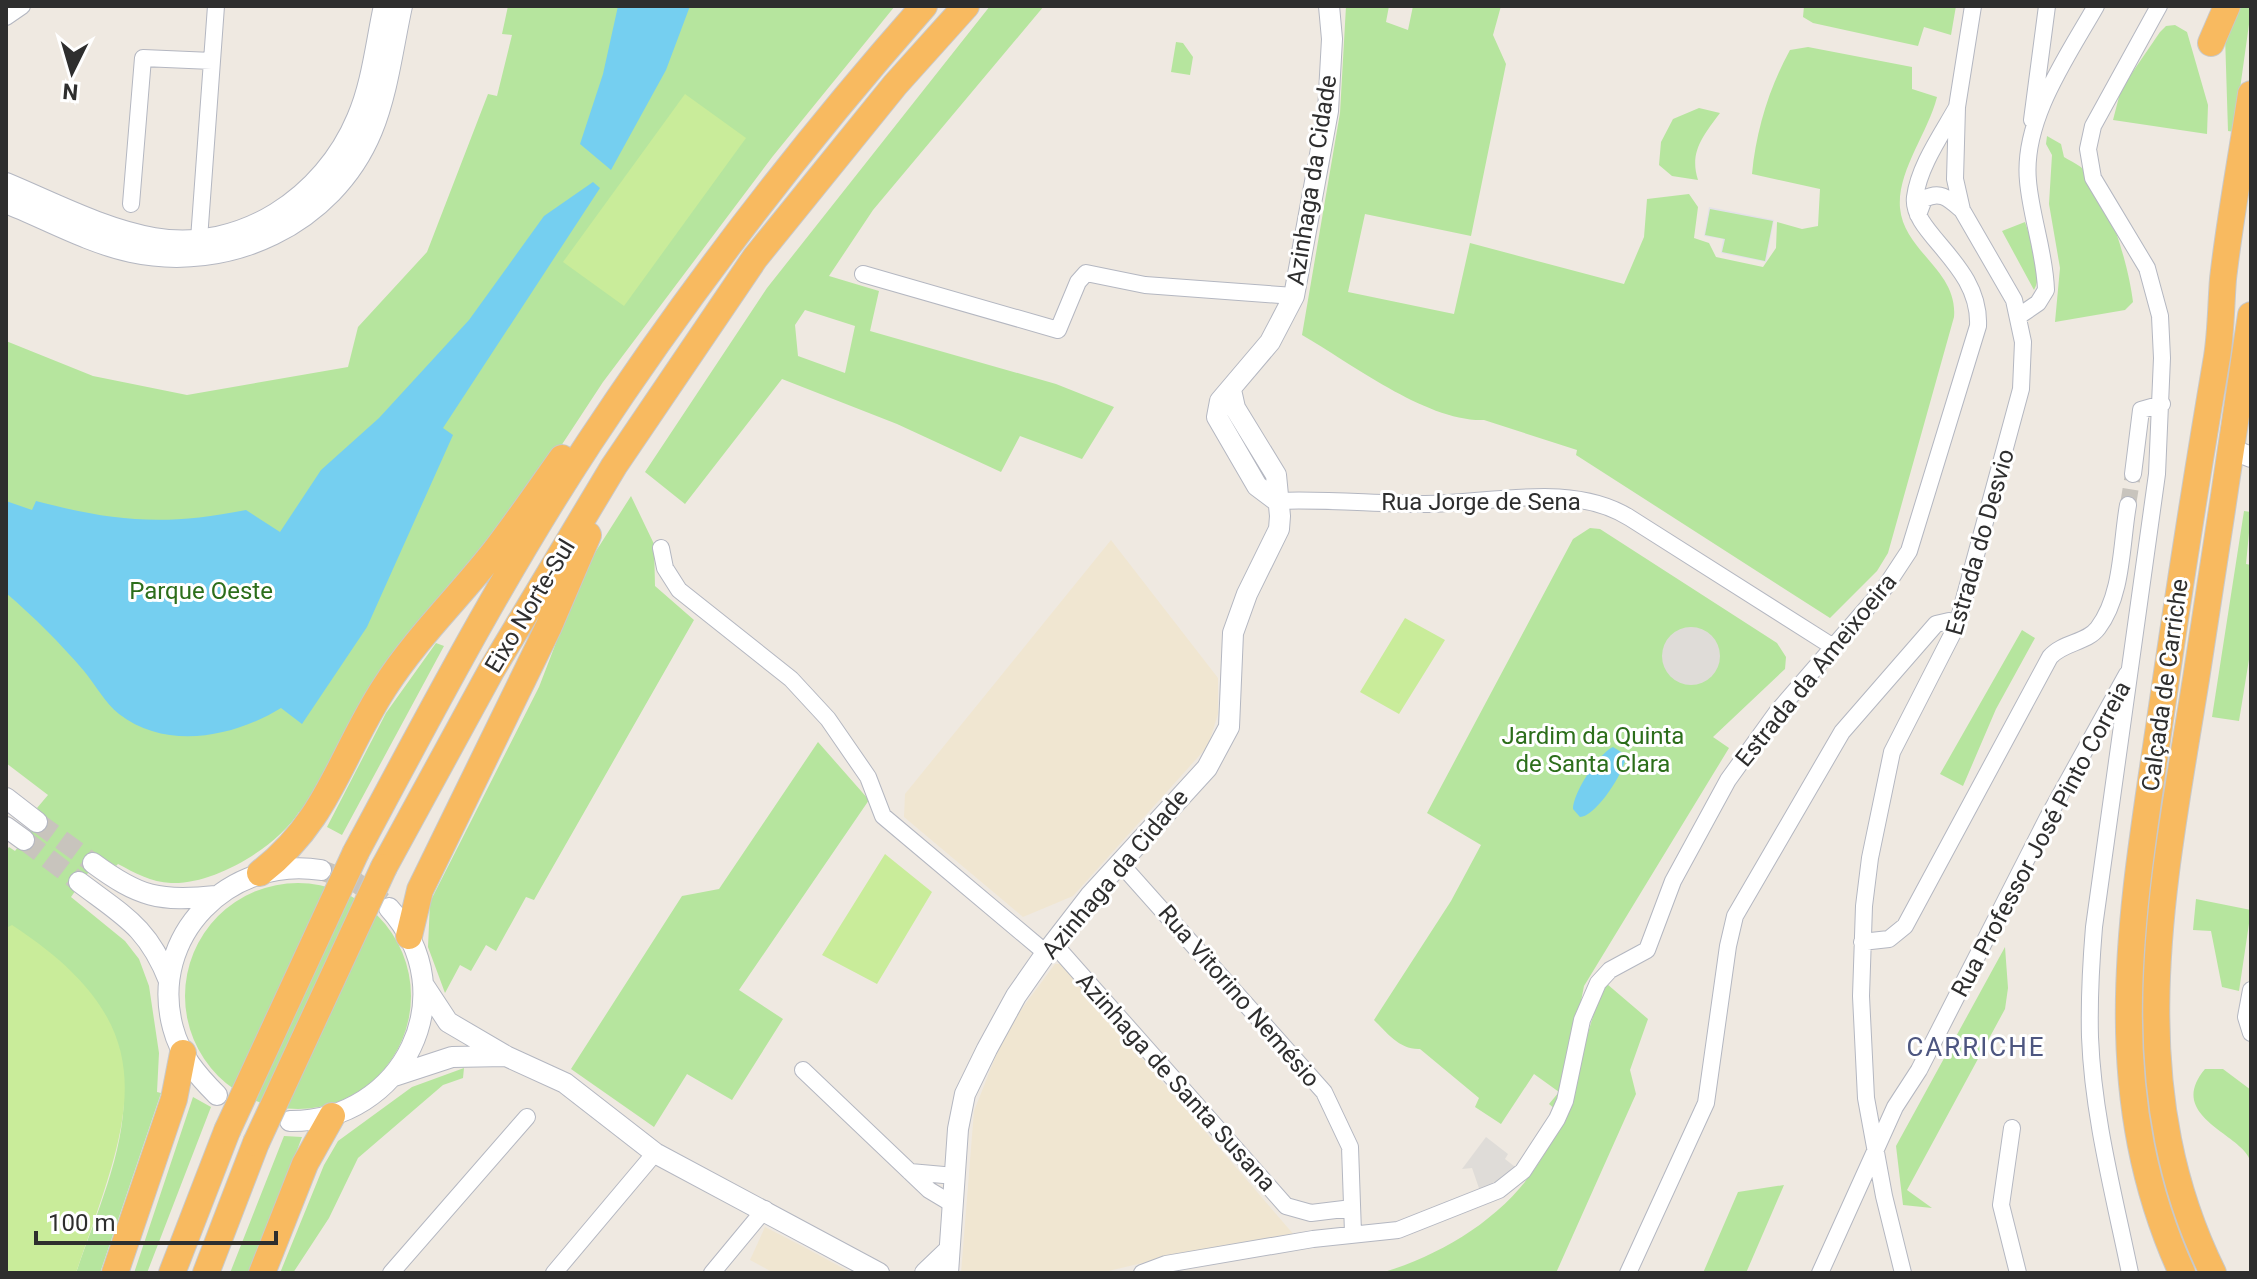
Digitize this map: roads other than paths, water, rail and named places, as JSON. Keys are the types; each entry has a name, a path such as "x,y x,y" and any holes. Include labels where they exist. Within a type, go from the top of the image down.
{"highway":[{"name":"Eixo Norte-Sul","path":"172,1273 227,1131 356,852 463,654 589,443 739,232 924,6"},
{"name":"Eixo Norte-Sul","path":"206,1273 256,1143 384,867 491,671 626,448 755,258 895,85 966,6"},
{"path":"2211,43 2227,6"},
{"name":"Calçada de Carriche","path":"2182,1273 2158,1208 2142,1149 2128,1056 2127,979 2155,751 2199,452 2217,353 2224,278 2251,94"},
{"name":"Calçada de Carriche","path":"2213,1273 2195,1230 2173,1156 2156,1057 2154,991 2167,867 2241,453 2251,315"},
{"path":"2217,353 2213,435 2241,453"},
{"path":"260,873 286,853 310,825 383,690 421,636 494,553 565,453 589,443"},
{"path":"409,936 420,890 549,626 626,448"},
{"path":"115,1273 174,1099 183,1053"},
{"path":"262,1273 305,1164 332,1116"}],"street":[{"path":"6,17 22,6"},
{"path":"199,239 216,6"},
{"path":"6,183 123,231 154,238 199,239 252,226 282,210 315,184 331,165 359,114 384,6"},
{"path":"6,203 128,252 153,256 199,257 233,251 265,240 321,203 358,158 381,102 402,6"},
{"name":"Azinhaga da Cidade","path":"948,1273 958,1129 965,1094 1016,996 1050,948 1120,863 1207,768 1221,746 1233,704 1233,633 1247,594 1279,529 1276,475 1229,399 1270,342 1294,296 1328,111 1332,39 1329,6"},
{"path":"1918,217 1914,202 1918,183 1957,107 1973,6"},
{"path":"2019,316 2038,303 2046,290 2028,181 2047,6"},
{"path":"2031,137 2045,102 2096,6"},
{"name":"Calçada de Carriche","path":"2130,1273 2096,1098 2090,1038 2090,980 2094,927 2157,474 2162,404 2160,316 2147,268 2093,178 2088,149 2093,126 2159,6"},
{"path":"131,204 143,58 212,61"},
{"name":"Estrada do Desvio","path":"1903,1273 1875,1151 1862,1041 1862,942 1870,858 1892,752 1957,625 2016,417 2023,342 2019,316 2002,275 1962,210 1955,179 1957,107"},
{"path":"1918,217 1924,199 1932,195 1946,197 1962,210"},
{"name":"Estrada da Ameixoeira","path":"1142,1273 1166,1264 1353,1233 1398,1230 1481,1200 1514,1180 1557,1119 1569,1086 1582,1020 1602,978 1647,950 1673,881 1728,780 1777,712 1835,648 1894,575 1914,539 1978,326 1977,302 1969,280 1918,217"},
{"path":"863,274 1058,330 1078,282 1086,273 1145,285 1294,296"},
{"path":"2133,474 2141,410 2162,404"},
{"name":"Rua Jorge de Sena","path":"1277,501 1425,504 1563,498 1598,502 1620,511 1835,648"},
{"path":"1862,942 1889,939 1905,926 2050,657 2062,646 2098,628 2113,600 2128,505"},
{"name":"Azinhaga de Santa Susana","path":"661,548 665,568 679,590 791,679 828,719 868,777 883,816 1050,948 1286,1206 1311,1213 1352,1208"},
{"path":"1628,1273 1706,1103 1735,916 1842,732 1936,624 1949,621 1957,625"},
{"name":"Rua Professor José Pinto Correia","path":"1820,1273 1895,1107 1926,1057 2048,817 2133,662"},
{"path":"6,798 37,822"},
{"path":"6,827 24,840"},
{"path":"93,863 126,888 172,900 216,896"},
{"name":"Rua Vitorino Nemésio","path":"1120,863 1324,1092 1350,1147 1353,1233"},
{"path":"217,1095 183,1053 169,1006 169,981 184,933 216,896 260,873 285,868 321,870"},
{"path":"79,882 139,927 156,948 169,981"},
{"path":"389,908 409,936 423,984 448,1022 506,1056 567,1084 655,1153 765,1209 879,1273"},
{"path":"394,1076 418,1033 423,984"},
{"path":"2251,990 2246,1017 2251,1033"},
{"path":"290,1121 332,1116 355,1107 394,1076 452,1057 506,1056"},
{"path":"803,1070 929,1190 954,1205"},
{"path":"391,1273 527,1117"},
{"path":"2012,1128 2001,1205 2018,1273"},
{"path":"554,1273 655,1153"},
{"path":"910,1172 955,1176"},
{"path":"712,1273 765,1209"},
{"path":"926,1273 949,1250"},
{"path":"926,1273 939,1273"}],"water":[{"path":"618,6 690,6 666,70 611,170 580,144 603,74"},
{"path":"593,182 600,188 443,428 453,435 367,627 302,724 281,708 243,726 200,736 158,733 138,726 114,710 66,650 6,593 6,501 32,510 36,501 91,514 165,520 246,510 280,532 321,470 379,418 469,320 544,216"},
{"path":"1613,747 1626,755 1621,771 1602,801 1587,815 1580,817 1573,809 1577,794 1594,765"}],"tunnel":[{"path":"2128,505 2133,474"},
{"path":"37,822 93,863"},
{"path":"24,840 79,882"},
{"path":"321,870 357,883 383,902"}],"district":[{"name":"CARRICHE","path":"1976,1047"}],"park label":[{"name":"Parque Oeste","path":"201,591"},
{"name":"Jardim da Quinta de Santa Clara","path":"1593,750"}]}
